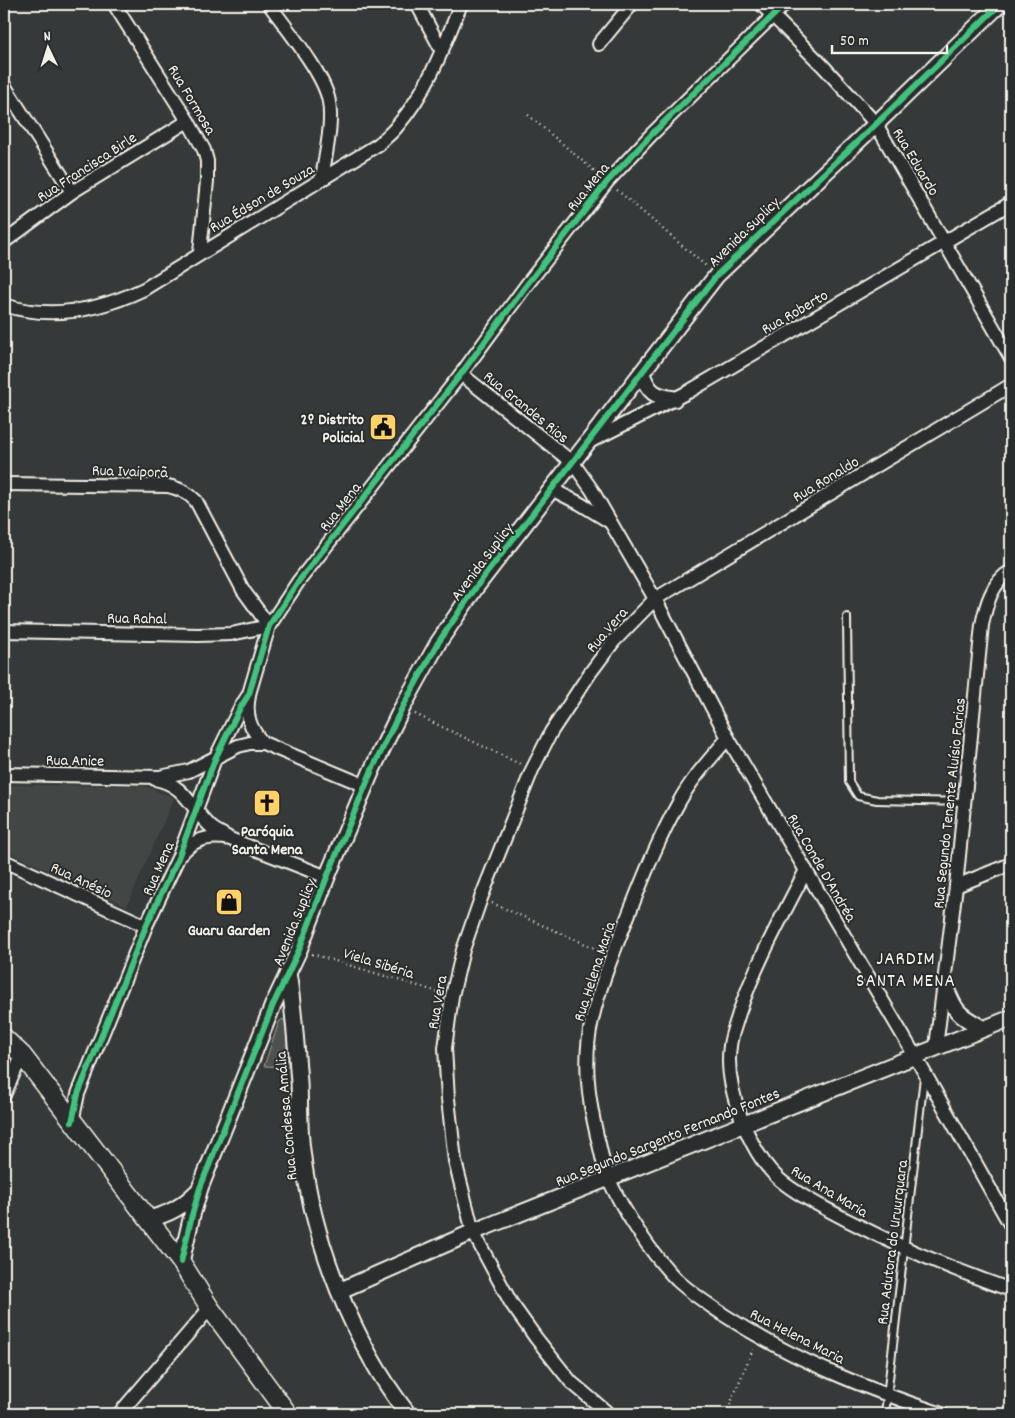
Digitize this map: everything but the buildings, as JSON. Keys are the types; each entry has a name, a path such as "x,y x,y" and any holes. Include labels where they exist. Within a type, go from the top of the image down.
{"main road":[{"path":"4,1038 22,1055 181,1262 210,1308 288,1414"}],"street":[{"name":"Rua Formosa","path":"114,4 188,120 204,150 207,161 207,181 200,252"},
{"path":"269,4 317,72 325,88 329,102 330,117 322,179"},
{"path":"417,4 442,52"},
{"name":"Rua Édson de Souza","path":"4,305 42,313 70,312 120,300 144,289 200,252 379,144 397,127 415,104 442,52 461,4"},
{"path":"599,44 632,4"},
{"name":"Rua Eduardo","path":"761,4 823,66 876,124 1011,358"},
{"name":"Rua Mena","path":"72,1122 78,1094 146,926 178,858 216,759 239,710 249,694 269,626 298,582 461,374 525,287 607,182 652,134 785,4"},
{"name":"Avenida Suplicy","path":"181,1262 200,1188 273,1005 299,950 327,877 366,786 402,708 438,643 476,587 591,441 717,275 1000,4"},
{"path":"4,85 72,192"},
{"name":"Rua Francisca Birle","path":"4,242 72,192 188,120"},
{"name":"Rua Roberto","path":"591,441 674,399 1011,203"},
{"name":"Rua Grandes Rios","path":"461,374 573,463"},
{"path":"642,374 646,385 652,392 662,397 674,399"},
{"name":"Rua Ronaldo","path":"655,599 1011,386"},
{"name":"Rua Conde D'Andréa","path":"573,463 601,504 655,599 728,738 915,1056 1011,1226"},
{"name":"Rua Ivaiporã","path":"4,484 168,486 190,494 243,590 269,626"},
{"name":"Rua Conde D'Andréa","path":"553,490 610,522"},
{"name":"Rua Segundo Tenente Aluísio Farias","path":"936,1047 956,886 982,626 986,606 994,589 1007,573 1011,571"},
{"name":"Rua Vera","path":"609,1414 571,1382 536,1338 511,1303 473,1232 455,1161 448,1100 445,1048 452,996 464,950 481,898 532,770 551,732 590,672 614,642 655,599"},
{"name":"Rua Rahal","path":"4,631 198,635 232,634 269,626"},
{"path":"249,694 247,704 250,726 263,743 366,786"},
{"name":"Rua Helena Maria","path":"728,738 698,773 679,801 652,856 612,956 592,1020 588,1051 588,1083 591,1111 608,1178 637,1229 654,1253 677,1280 699,1299 758,1337 887,1396 942,1414"},
{"name":"Rua Anice","path":"4,774 146,777 182,773 202,766 238,746 250,743 263,743"},
{"name":"Rua Anice","path":"146,777 160,780 175,787 183,793 212,828 230,839"},
{"path":"178,858 195,841 213,837 230,839 327,877"},
{"name":"Rua Anésio","path":"4,861 146,926"},
{"path":"956,886 1011,864"},
{"name":"Rua Ana Maria","path":"806,870 762,955 743,1001 730,1044 729,1077 742,1124 767,1165 780,1179 825,1208 904,1248 965,1274 1011,1290"},
{"name":"Rua Condessa Amália","path":"288,972 294,1009 302,1150 314,1216 339,1291 364,1347 393,1395 408,1414"},
{"path":"944,984 957,1013 982,1028"},
{"name":"Rua Segundo Sargento Fernando Fontes","path":"339,1291 473,1232 1011,1018"},
{"path":"4,1095 22,1055"},
{"name":"Avenida Suplicy","path":"147,1219 168,1214 180,1208 200,1188"},
{"path":"119,1414 210,1308"}],"lane":[{"path":"847,617 849,782 858,796 878,800 964,802"},
{"name":"Rua Adutora do Uruurquara","path":"885,1414 924,1073"}],"path":[{"path":"528,115 717,275"},
{"path":"402,708 532,770"},
{"path":"481,898 612,956"},
{"path":"726,1414 758,1337"}],"shaded area":[{"path":"4,785 144,786 174,798 127,906 4,850"},
{"path":"283,1019 286,1023 288,1067 264,1066 279,1022"}],"cycle path":[{"path":"72,1122 78,1094 146,926 178,858 215,759 249,694 269,626 298,582 461,374 525,287 607,182 652,134 785,4"},
{"path":"181,1262 200,1188 273,1005 299,950 372,770 402,708 438,643 476,587 717,275 1000,4"}],"place":[{"name":"2º Distrito Policial","path":"383,427"},
{"name":"Paróquia Santa Mena","path":"267,803"},
{"name":"Guaru Garden","path":"229,902"}],"district":[{"name":"JARDIM SANTA MENA","path":"906,968"}]}
